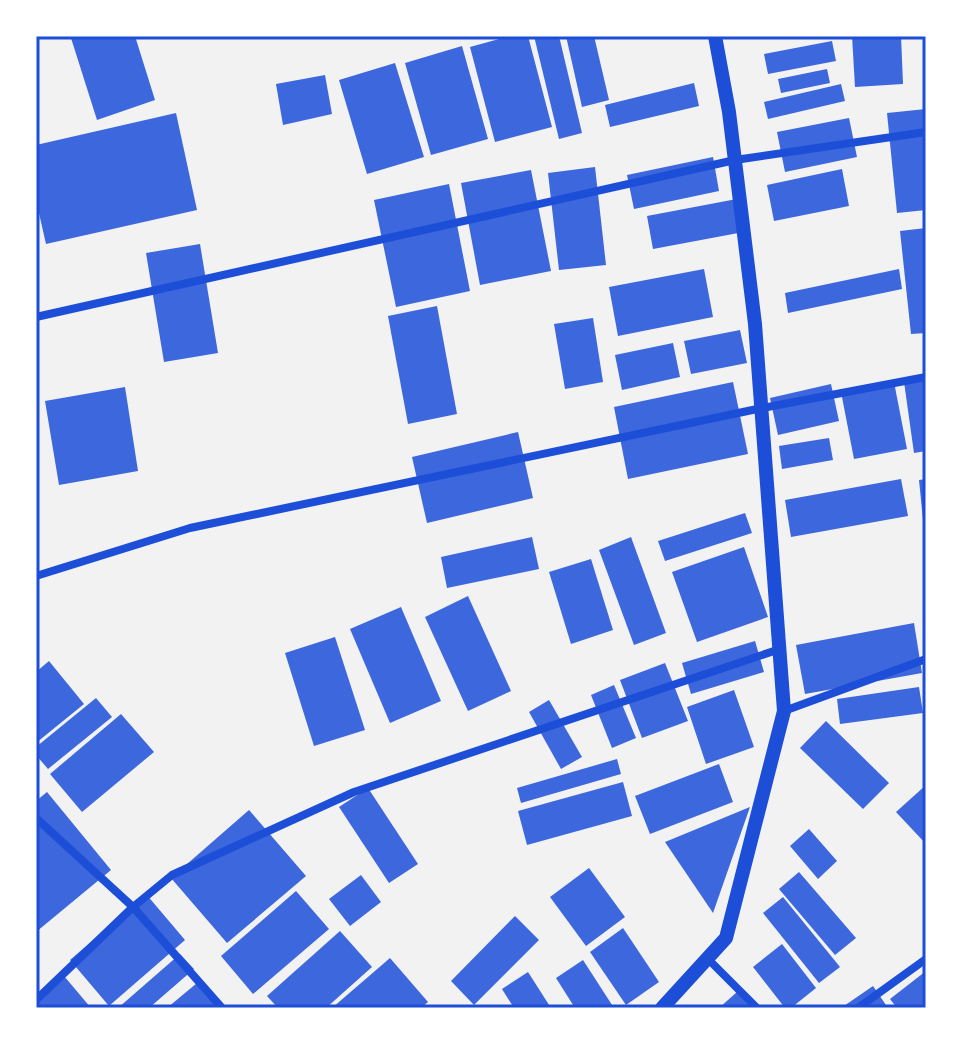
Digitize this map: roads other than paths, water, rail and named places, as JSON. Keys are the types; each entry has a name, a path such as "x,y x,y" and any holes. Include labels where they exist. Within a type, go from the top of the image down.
{"street":[{"path":"662,1008 726,938 784,711 755,324 735,160 715,36"},
{"path":"36,317 735,160 926,132"},
{"path":"36,576 190,528 762,408 926,377"},
{"path":"36,1000 133,907 172,875 354,792 780,649"},
{"path":"784,711 926,659"},
{"path":"36,818 133,907 222,1008"},
{"path":"708,959 757,1008"},
{"path":"858,1008 926,959"}]}
